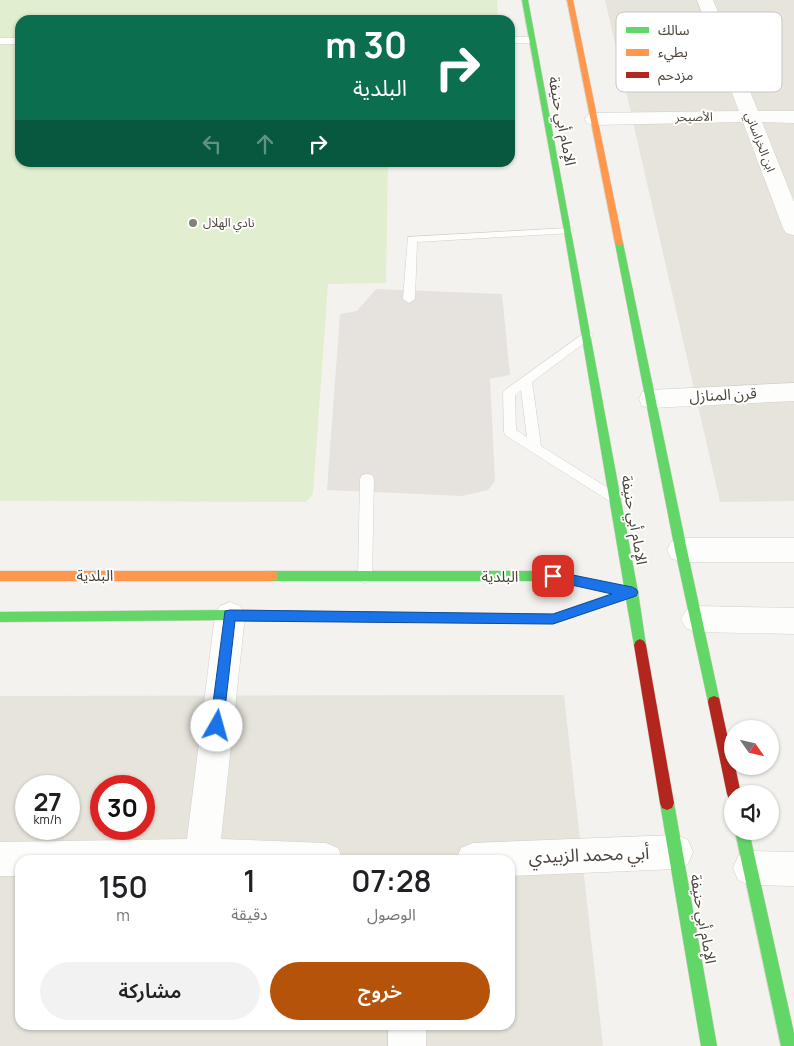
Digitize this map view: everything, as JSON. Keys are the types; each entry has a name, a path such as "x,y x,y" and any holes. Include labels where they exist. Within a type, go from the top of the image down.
{"main road":[{"name":"الإمام أبي حنيفة","path":"526,0 531,40 568,231 632,592 709,1046"},
{"path":"570,0 681,550 732,785"},
{"name":"البلدية","path":"0,576 553,576 632,592"},
{"path":"0,617 230,615 553,619 632,592"},
{"path":"744,840 789,1046"}],"street":[{"name":"ابن الخراساني","path":"705,0 710,12"},
{"name":"ابن الخراساني","path":"741,92 794,228"},
{"name":"الأصيحر","path":"594,119 794,117"},
{"name":"قرن المنازل","path":"651,399 794,392"},
{"path":"681,550 794,550"},
{"path":"202,855 230,615"},
{"path":"696,619 794,621"},
{"name":"أبي محمد الزبيدي","path":"515,858 676,852"},
{"path":"0,860 15,860"},
{"path":"750,868 794,869"},
{"path":"406,1030 406,1046"}],"lane":[{"path":"515,40 531,40"},
{"path":"0,41 15,41"},
{"path":"409,299 412,239 568,231"},
{"path":"587,335 509,393 510,432 615,500"},
{"path":"526,380 535,448"},
{"path":"365,577 366,479"}],"shaded area":[{"path":"605,0 794,0 794,501 720,502 626,92 782,92 782,12 616,12 616,48"},
{"path":"376,289 502,294 510,375 490,379 495,481 488,490 462,496 327,490 340,314 357,311"},
{"path":"564,695 603,1046 0,1046 0,696"}],"green space":[{"name":"نادي الهلال","path":"0,0 497,0 498,15 15,15 15,167 388,167 386,283 328,284 313,494 306,502 0,501"}],"traffic: fast":[{"path":"525,0 568,231 640,645"},
{"path":"619,243 681,550 714,702"},
{"path":"272,576 553,576 630,592"},
{"path":"0,617 230,615 553,619 632,592"},
{"path":"667,803 709,1046"},
{"path":"744,840 789,1046"}],"traffic: slow":[{"path":"570,0 619,243"},
{"path":"0,576 272,576"}],"traffic: jam":[{"path":"640,645 667,803"},
{"path":"714,702 732,785"}],"place":[{"name":"نادي الهلال","path":"193,223"}],"route":[{"path":"217,726 230,615 553,619 632,592 553,576"}]}
